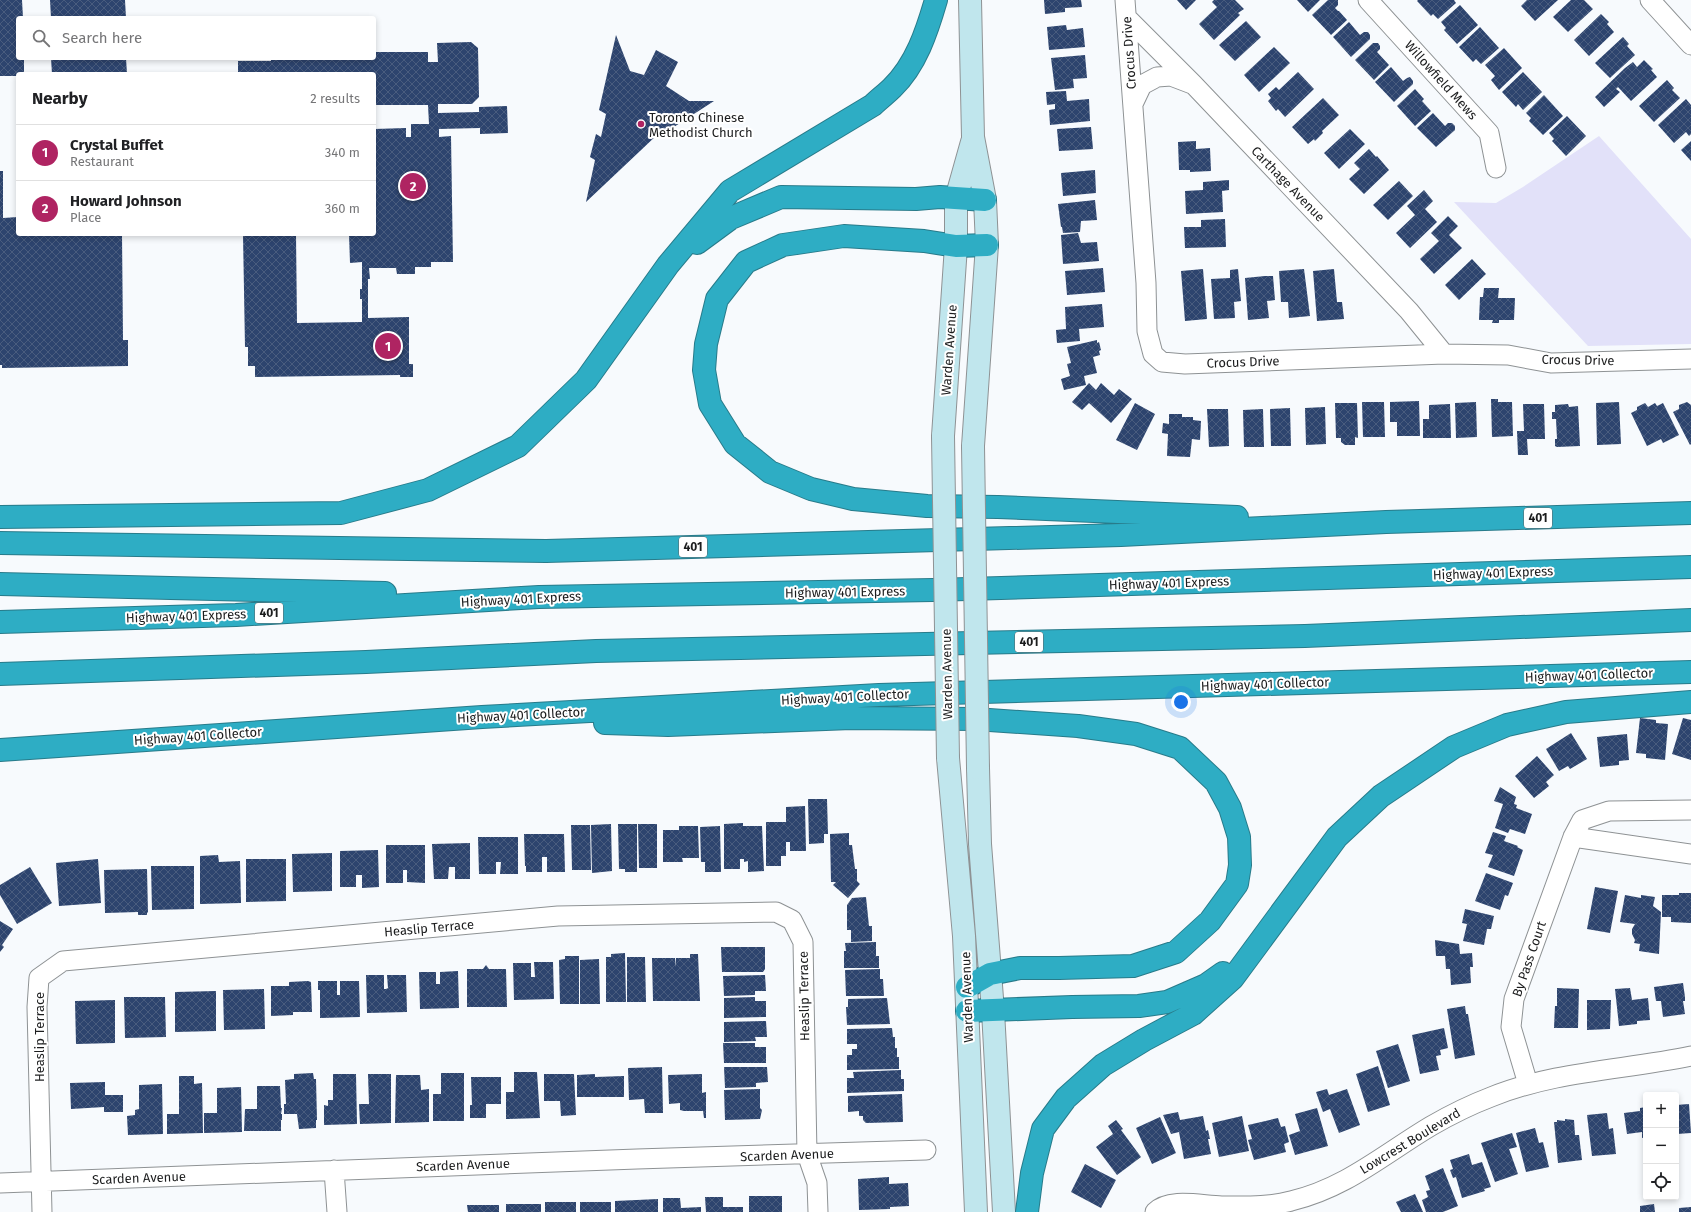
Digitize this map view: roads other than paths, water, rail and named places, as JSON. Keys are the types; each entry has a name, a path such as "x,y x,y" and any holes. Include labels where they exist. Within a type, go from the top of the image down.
{"highway":[{"path":"0,517 340,513 428,490 518,446 586,380 668,265 730,191 873,105 892,88 911,65 929,25 936,0"},
{"path":"668,265 731,218 781,197 916,198 940,196 956,199 985,200"},
{"path":"987,246 956,246 924,241 844,236 783,245 746,262 717,300 706,344 704,370 710,404 735,444 770,472 811,488 853,499 927,506 998,507 1386,522"},
{"name":"401","path":"0,543 546,551 1121,535 1386,522 1691,513"},
{"name":"Highway 401 Express","path":"0,622 236,615 539,597 964,590 1691,567"},
{"path":"0,584 539,597"},
{"name":"401","path":"0,674 374,661 596,651 1305,636 1691,620"},
{"name":"Highway 401 Collector","path":"0,750 482,717 879,694 1691,672"},
{"path":"1027,1212 1032,1173 1042,1129 1066,1098 1103,1065 1144,1040 1193,1014 1233,978 1337,837 1381,796 1454,747 1507,725 1566,712 1691,702"},
{"path":"482,717 668,726 851,718 975,718 1070,726 1136,734 1180,748 1216,782 1230,808 1239,837 1240,865 1237,884 1210,921 1176,952 1133,966 1020,968 990,974 967,987"},
{"path":"967,1011 1139,1006 1167,1002 1206,985 1255,950"}],"main road":[{"name":"Warden Avenue","path":"970,0 973,137 985,200 987,246 973,446 980,844 994,1011 1004,1212"},
{"name":"Warden Avenue","path":"973,137 956,199 956,246 944,436 948,758 964,936 976,1212"}],"street":[{"name":"Willowfield Mews","path":"1368,0 1489,133 1496,168"},
{"path":"1650,0 1691,45"},
{"name":"Carthage Avenue","path":"1126,9 1194,85 1409,311 1444,354"},
{"name":"Crocus Drive","path":"1126,9 1146,283 1147,331 1153,354 1162,362 1185,364 1444,354 1508,355 1551,363 1691,359"},
{"path":"1133,104 1142,85 1157,76 1171,76 1194,85"},
{"name":"By Pass Court","path":"1528,1084 1511,1027 1514,999 1573,837 1582,820 1609,811 1691,810"},
{"path":"1573,837 1691,854"},
{"name":"Heaslip Terrace","path":"42,1183 37,1007 39,978 63,961 558,916 776,912 792,920 803,942 807,1154"},
{"name":"Lowcrest Boulevard","path":"1155,1212 1167,1205 1267,1206 1290,1202 1345,1182 1431,1126 1450,1115 1491,1097 1528,1084 1568,1075 1661,1062 1691,1056"},
{"name":"Scarden Avenue","path":"0,1183 42,1183 334,1170 926,1150"},
{"path":"807,1154 817,1183 818,1212"},
{"path":"334,1170 337,1212"},
{"path":"42,1183 42,1212"}],"place":[{"name":"Toronto Chinese Methodist Church","path":"641,124"},
{"name":"Howard Johnson","path":"413,186"},
{"name":"Crystal Buffet","path":"388,346"}]}
